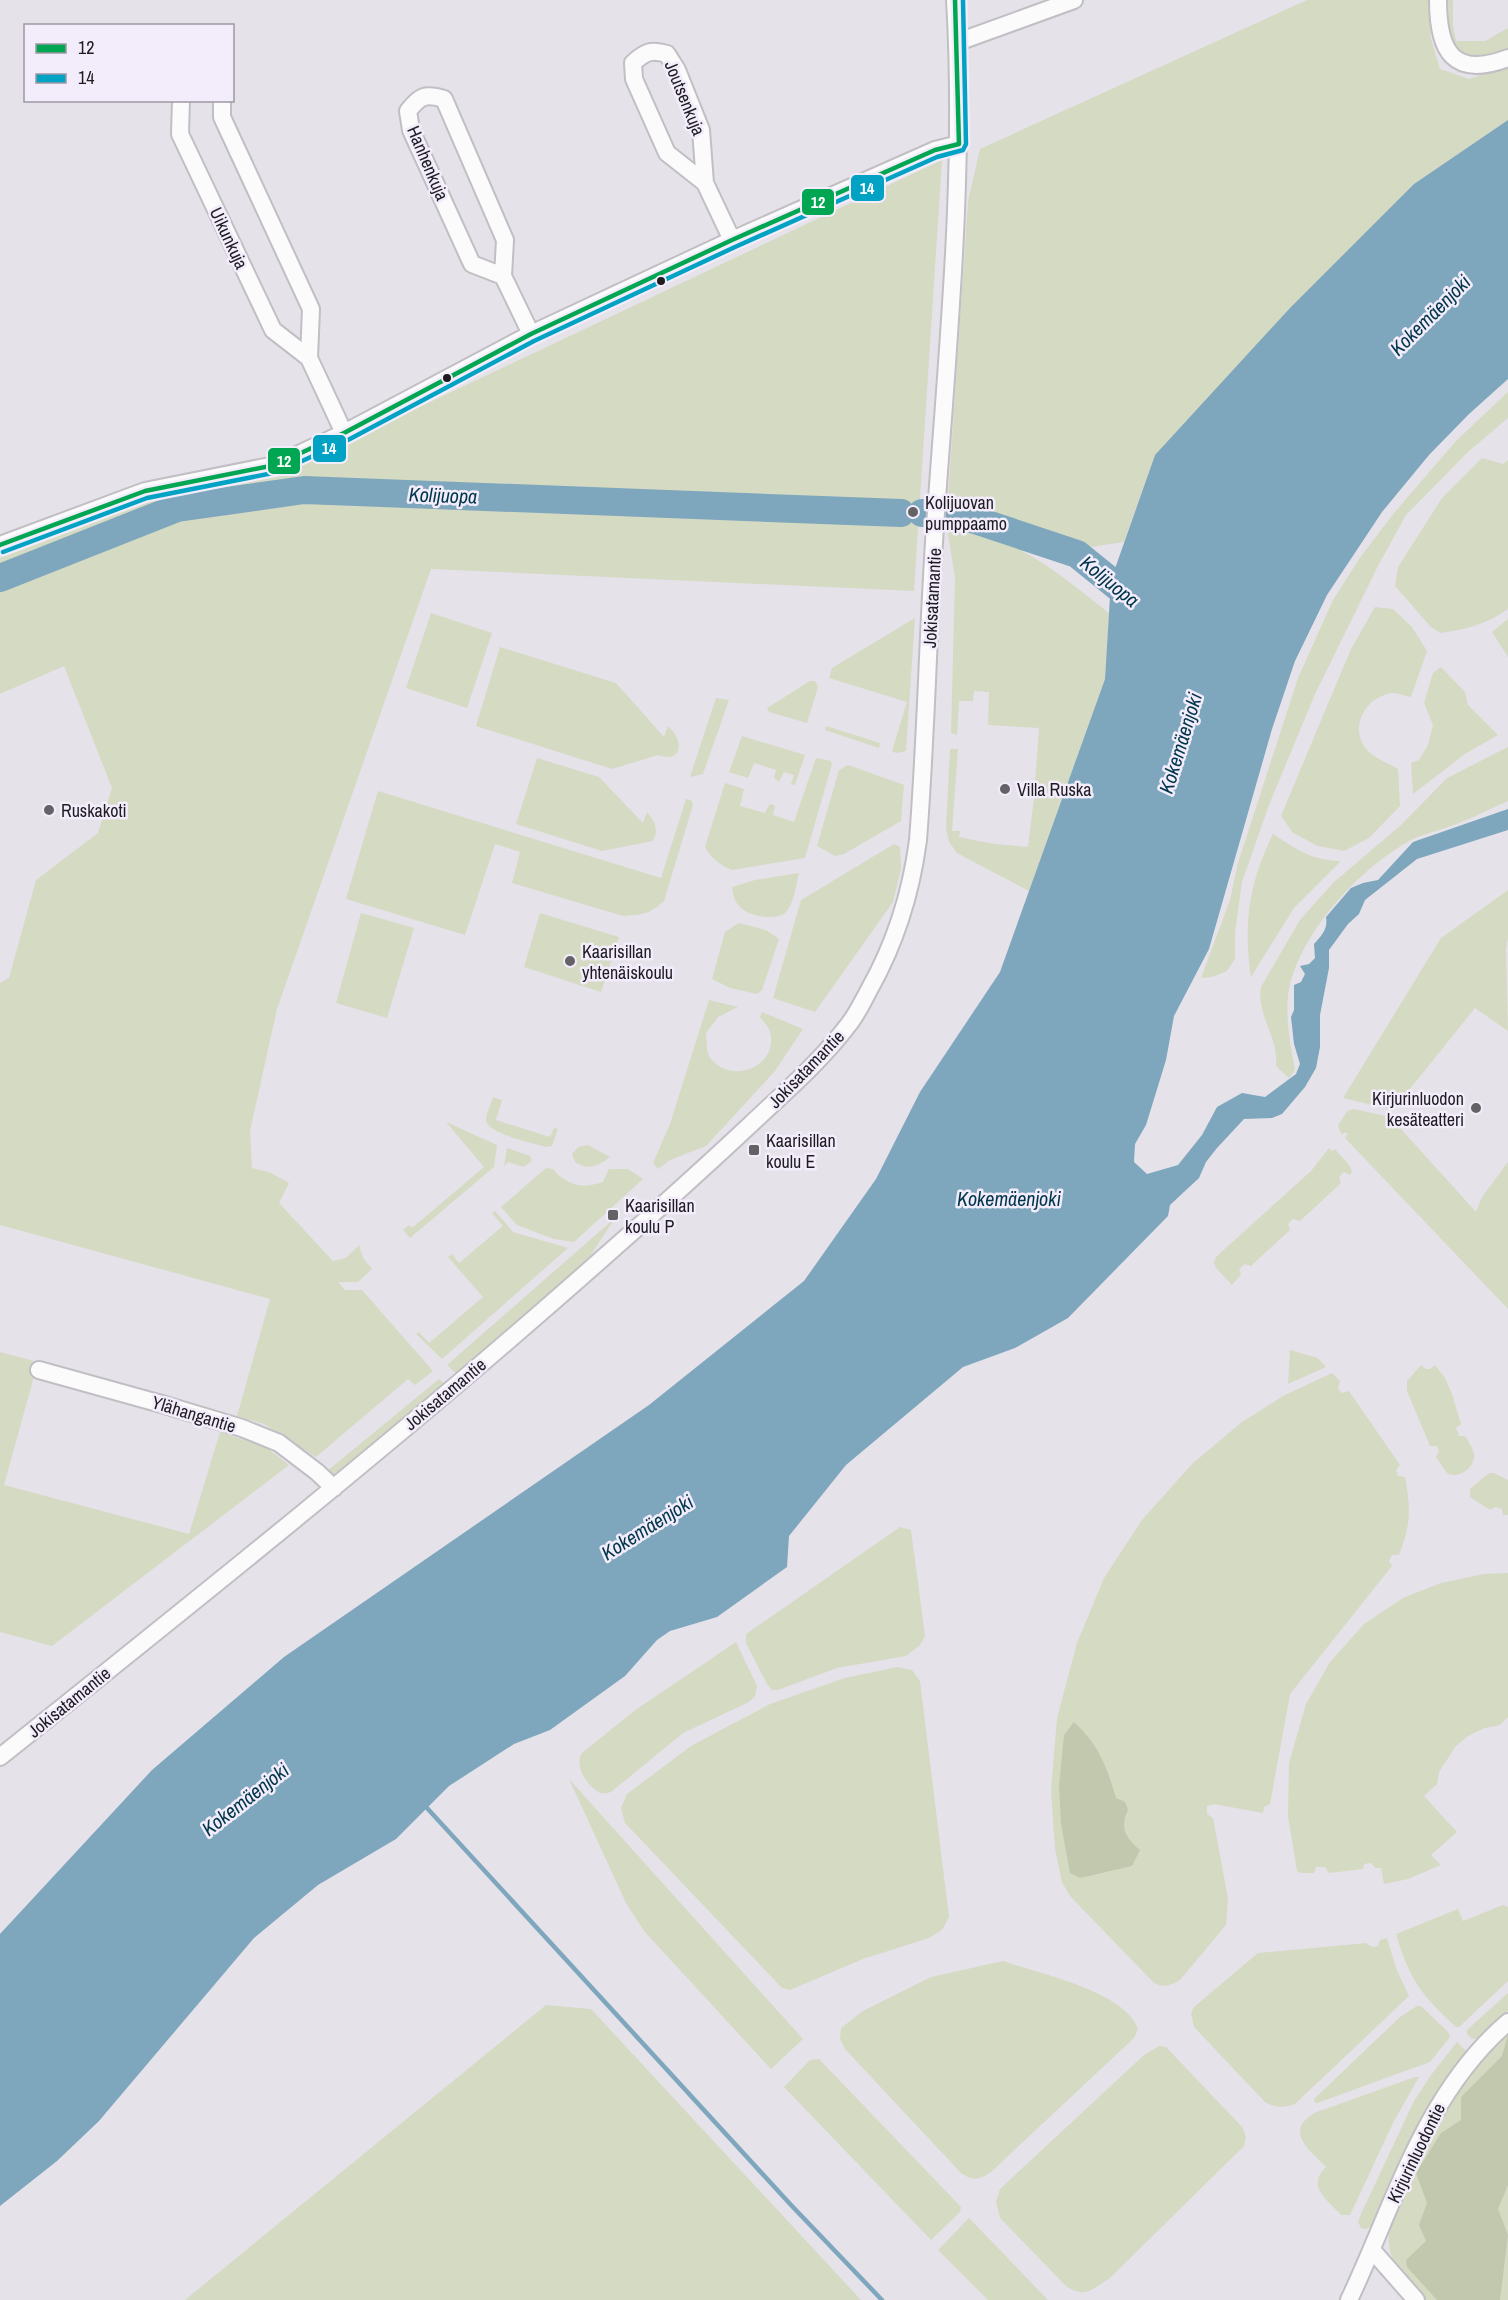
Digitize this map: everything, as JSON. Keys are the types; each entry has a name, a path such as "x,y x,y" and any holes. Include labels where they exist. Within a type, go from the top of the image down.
{"street":[{"name":"Jokisatamantie","path":"0,1757 259,1550 507,1343 672,1197 794,1084 850,1023 892,945 904,914 914,876 922,783 935,527 950,329 959,144 958,42 955,0"},
{"path":"958,42 1074,0"},
{"path":"1438,0 1441,36 1446,50 1456,61 1476,65 1496,63 1508,58"},
{"name":"Joutsenkuja","path":"705,183 668,153 634,79 633,63 644,52 656,51 667,54 677,70 701,130 705,183 732,240"},
{"name":"Hanhenkuja","path":"503,276 472,264 411,130 408,111 418,99 432,95 444,99 505,240 503,276 531,334"},
{"name":"Uikunkuja","path":"181,102 180,134 273,330 309,358 344,433"},
{"name":"Uikunkuja","path":"222,102 222,117 311,309 309,358"},
{"path":"0,545 145,490 275,465 344,433 531,334 732,240 935,150 959,144"},
{"name":"Ylähangantie","path":"39,1370 242,1428 279,1443 334,1488"},
{"name":"Kirjurinluodontie","path":"1349,2300 1415,2149 1444,2095 1477,2051 1508,2022"},
{"path":"1372,2250 1416,2300"}],"green space":[{"path":"1307,0 1429,0 1431,39 1440,69 1469,79 1508,66 1508,120 1414,184 1155,455 1124,542 1091,547 948,498 968,201 980,149"},
{"path":"1448,0 1453,0 1453,25 1456,41 1485,41 1508,28 1508,49 1484,56 1459,52 1449,35"},
{"path":"942,160 914,591 431,569 277,1009 250,1131 252,1168 269,1172 289,1183 279,1203 333,1261 346,1258 359,1245 363,1258 372,1269 358,1282 338,1282 345,1290 362,1290 433,1371 415,1385 408,1379 316,1457 264,1424 237,1416 270,1299 0,1225 0,983 9,978 36,880 98,833 112,788 64,666 0,694 0,558 149,499 284,471"},
{"path":"1508,392 1508,418 1469,451 1406,515 1379,564 1315,694 1269,805 1242,882 1235,932 1235,959 1227,971 1212,977 1201,978 1230,900 1238,863 1298,678 1333,600 1359,559 1394,513 1456,441"},
{"path":"1482,458 1503,464 1508,460 1508,609 1476,626 1440,633 1430,626 1395,586 1398,567 1442,498"},
{"path":"946,521 993,536 1014,546 1052,569 1109,613 1105,679 1029,891 957,853 949,842 946,829 950,749 958,749 952,831 960,831 959,837 994,844 1028,847 1039,728 988,725 989,692 974,691 973,701 959,701 957,735 951,733 955,578"},
{"path":"1375,607 1393,609 1412,627 1427,651 1411,697 1393,693 1383,696 1367,707 1362,716 1359,734 1363,744 1372,755 1398,769 1400,806 1369,838 1344,851 1318,846 1293,833 1281,816 1351,649"},
{"path":"431,613 492,633 467,708 406,688"},
{"path":"915,618 906,751 896,753 892,751 907,702 829,678 832,668"},
{"path":"1508,619 1508,657 1492,632"},
{"path":"500,647 616,683 664,737 668,726 679,744 676,754 666,757 658,755 612,769 476,726"},
{"path":"1441,667 1465,692 1468,705 1498,735 1465,754 1413,794 1411,763 1419,760 1428,745 1433,725 1424,703 1433,673"},
{"path":"810,681 815,681 818,687 807,723 769,712 767,708"},
{"path":"716,698 729,700 703,774 690,777"},
{"path":"826,726 880,743 879,748 825,730"},
{"path":"742,736 805,755 795,785 791,784 794,775 784,772 779,782 774,778 776,770 754,763 748,778 729,772"},
{"path":"1508,747 1508,801 1461,822 1415,838 1392,852 1356,882 1323,918 1299,959 1291,980 1288,1025 1295,1070 1289,1078 1276,1066 1274,1045 1260,997 1261,987 1300,920 1334,882 1401,825 1447,778"},
{"path":"537,758 599,777 643,823 647,812 655,826 656,833 653,841 602,851 516,824"},
{"path":"816,758 831,761 832,764 805,858 732,870 713,858 705,847 725,783 744,789 740,806 765,813 772,804 775,806 773,815 794,822"},
{"path":"848,765 904,785 901,821 844,854 835,856 817,846 839,770"},
{"path":"378,791 661,878 686,799 691,800 693,805 664,901 654,909 641,914 623,916 512,883 520,852 495,844 465,935 346,899"},
{"path":"1273,834 1312,856 1341,861 1294,908 1251,977 1248,939 1250,904 1258,869"},
{"path":"894,844 900,847 901,869 893,902 815,1012 773,998 801,900"},
{"path":"799,873 791,905 782,915 766,917 754,915 739,906 734,897 732,887 755,880"},
{"path":"1508,890 1506,949 1508,1031 1475,1008 1393,1110 1343,1098 1441,938"},
{"path":"361,913 414,928 387,1018 336,1003"},
{"path":"540,913 619,937 601,992 524,967"},
{"path":"739,923 766,930 779,939 762,990 757,994 730,988 712,979 725,932"},
{"path":"709,1000 738,1007 718,1017 706,1033 709,1056 717,1065 728,1070 750,1069 767,1055 771,1045 770,1032 760,1017 762,1012 803,1029 775,1071 706,1146 670,1160 658,1169 653,1163 670,1124"},
{"path":"493,1097 502,1100 496,1120 550,1137 554,1128 558,1129 552,1146 546,1147 494,1130 486,1120"},
{"path":"1354,1109 1390,1117 1476,1212 1482,1197 1508,1162 1508,1309 1345,1138 1348,1134 1345,1132 1342,1135 1338,1126 1347,1111"},
{"path":"446,1122 497,1145 494,1167 410,1238 403,1230 409,1225 412,1228 484,1167"},
{"path":"588,1145 610,1157 589,1167 575,1162 572,1154 578,1147"},
{"path":"507,1148 530,1156 532,1161 523,1167 508,1162 504,1166"},
{"path":"1329,1148 1332,1151 1335,1149 1350,1166 1352,1172 1350,1175 1344,1172 1339,1177 1341,1183 1300,1221 1293,1219 1288,1224 1290,1230 1251,1266 1245,1264 1239,1269 1241,1275 1232,1285 1216,1268 1214,1263 1216,1257 1311,1171"},
{"path":"546,1168 553,1169 570,1182 582,1185 603,1182 609,1169 628,1169 643,1179 574,1242 554,1239 517,1225 501,1207"},
{"path":"495,1211 513,1232 568,1248 442,1359 416,1334 419,1332 429,1343 483,1297 448,1257 452,1254 459,1263 503,1226 492,1213"},
{"path":"615,1218 583,1267 460,1377 447,1365"},
{"path":"1290,1350 1318,1358 1326,1367 1288,1384"},
{"path":"0,1352 38,1362 4,1485 189,1534 220,1432 264,1446 289,1465 52,1646 0,1632"},
{"path":"1421,1365 1430,1369 1435,1365 1445,1378 1461,1424 1456,1428 1459,1436 1465,1436 1473,1449 1474,1459 1469,1468 1456,1475 1447,1473 1436,1457 1439,1452 1437,1446 1430,1446 1407,1391 1407,1381"},
{"path":"1332,1373 1340,1381 1338,1388 1342,1393 1349,1391 1400,1465 1396,1470 1398,1476 1405,1477 1408,1499 1409,1517 1406,1534 1399,1555 1392,1555 1389,1561 1392,1566 1290,1694 1270,1804 1264,1807 1263,1813 1214,1804 1207,1806 1207,1814 1213,1818 1228,1898 1226,1925 1180,1980 1164,1986 1154,1983 1070,1896 1062,1882 1055,1849 1051,1790 1057,1718 1077,1643 1104,1578 1142,1520 1192,1464 1242,1422 1283,1396"},
{"path":"439,1379 448,1387 336,1478 326,1472"},
{"path":"1489,1473 1508,1480 1508,1515 1503,1515 1502,1509 1495,1507 1490,1510 1470,1497 1470,1489"},
{"path":"900,1527 911,1530 925,1636 920,1645 906,1656 837,1668 778,1690 772,1690 746,1643 746,1634"},
{"path":"1508,1573 1508,1717 1500,1725 1485,1728 1468,1736 1456,1746 1439,1772 1437,1784 1424,1796 1457,1832 1431,1855 1441,1865 1408,1879 1384,1884 1381,1868 1375,1868 1371,1863 1364,1864 1363,1869 1329,1873 1325,1867 1316,1867 1314,1873 1297,1871 1288,1816 1289,1763 1306,1704 1330,1662 1364,1624 1403,1598 1441,1583 1483,1574"},
{"path":"736,1642 757,1686 755,1696 749,1702 683,1733 611,1792 600,1793 593,1788 585,1779 580,1768 582,1753 634,1711"},
{"path":"897,1667 912,1670 920,1681 949,1917 942,1930 929,1938 863,1959 790,1990 782,1988 625,1823 621,1808 627,1794 691,1746 770,1704 845,1678"},
{"path":"1074,1722 1090,1739 1101,1757 1116,1798 1125,1802 1128,1810 1124,1822 1125,1832 1140,1850 1132,1866 1080,1878 1070,1873 1061,1824 1059,1786 1064,1735"},
{"path":"569,1779 803,2039 771,2069 644,1931 626,1903"},
{"path":"1503,1905 1508,1907 1508,1981 1459,2027 1456,2027 1418,1986 1406,1964 1396,1934 1458,1909 1463,1921"},
{"path":"1387,1938 1396,1968 1409,1996 1295,2104 1280,2107 1265,2102 1194,2027 1191,2013 1194,2007 1258,1953 1366,1943 1372,1947 1378,1946 1380,1940"},
{"path":"1003,1961 1100,1994 1117,2004 1130,2016 1138,2029 1134,2038 991,2172 983,2177 973,2178 961,2173 845,2049 840,2039 841,2028 863,2011 931,1977"},
{"path":"1508,1993 1508,2011 1477,2039 1472,2039 1467,2034 1467,2030"},
{"path":"546,2005 591,2009 861,2300 185,2300"},
{"path":"1417,2006 1421,2006 1449,2033 1450,2037 1430,2062 1317,2103 1314,2102 1314,2099 1400,2017"},
{"path":"1508,2032 1508,2300 1425,2300 1401,2272 1391,2254 1389,2232 1392,2218 1438,2119 1475,2066"},
{"path":"1508,2035 1508,2185 1498,2209 1508,2235 1500,2300 1437,2300 1407,2267 1406,2260 1426,2241 1419,2225 1427,2203 1416,2173 1441,2133 1461,2120 1461,2097 1502,2056"},
{"path":"1457,2042 1467,2052 1442,2084 1418,2125 1371,2226 1366,2229 1361,2228 1358,2222 1361,2214 1414,2101"},
{"path":"1159,2046 1166,2047 1243,2128 1246,2138 1244,2146 1110,2278 1094,2289 1078,2292 1066,2286 1000,2218 996,2202 1000,2189 1144,2055"},
{"path":"819,2059 961,2207 960,2212 931,2240 784,2087 810,2060"},
{"path":"1419,2077 1394,2121 1350,2215 1341,2215 1318,2187 1320,2174 1326,2167 1302,2140 1301,2127 1305,2120 1314,2113"},
{"path":"969,2218 1048,2300 988,2300 938,2250"}],"water":[{"name":"Kokemäenjoki","path":"1508,120 1508,379 1469,414 1429,455 1382,512 1327,595 1295,661 1272,729 1209,949 1174,1016 1166,1060 1146,1125 1135,1144 1134,1162 1147,1174 1178,1165 1202,1135 1217,1107 1242,1093 1265,1097 1296,1074 1300,1064 1294,1044 1291,1017 1294,1010 1294,985 1301,982 1305,974 1300,966 1309,964 1315,958 1314,944 1322,935 1326,917 1351,888 1378,880 1413,842 1508,809 1508,830 1417,859 1365,900 1359,914 1348,924 1329,950 1329,968 1320,1015 1320,1047 1316,1068 1305,1087 1282,1114 1272,1118 1244,1119 1206,1162 1199,1178 1170,1205 1168,1216 1068,1318 1015,1348 963,1367 846,1465 789,1536 787,1567 717,1617 670,1631 657,1640 625,1676 550,1730 514,1744 449,1786 396,1839 318,1885 254,1938 99,2121 57,2161 0,2206 0,1934 152,1770 284,1657 649,1405 804,1281 876,1179 920,1092 1000,972 1105,679 1111,580 1155,455 1290,308 1414,184"}],"waterway":[{"name":"Kolijuopa","path":"0,578 177,508 304,490 901,513"},
{"name":"Kolijuopa","path":"922,513 960,515 1077,554 1139,604"},
{"path":"427,1808 791,2205 882,2300"}],"transit line":[{"name":"12","path":"0,545 145,491 275,465 344,433 531,334 732,240 935,150 959,144 955,0"},
{"name":"14","path":"3,552 147,498 278,472 348,440 534,341 735,247 937,157 963,150 966,144 963,0"}],"place":[{"name":"Kolijuovan pumppaamo","path":"913,512"},
{"name":"Villa Ruska","path":"1005,789"},
{"name":"Ruskakoti","path":"49,810"},
{"name":"Kaarisillan yhtenäiskoulu","path":"570,961"},
{"name":"Kirjurinluodon kesäteatteri","path":"1476,1108"},
{"name":"Kaarisillan koulu E","path":"754,1150"},
{"name":"Kaarisillan koulu P","path":"613,1215"}]}
